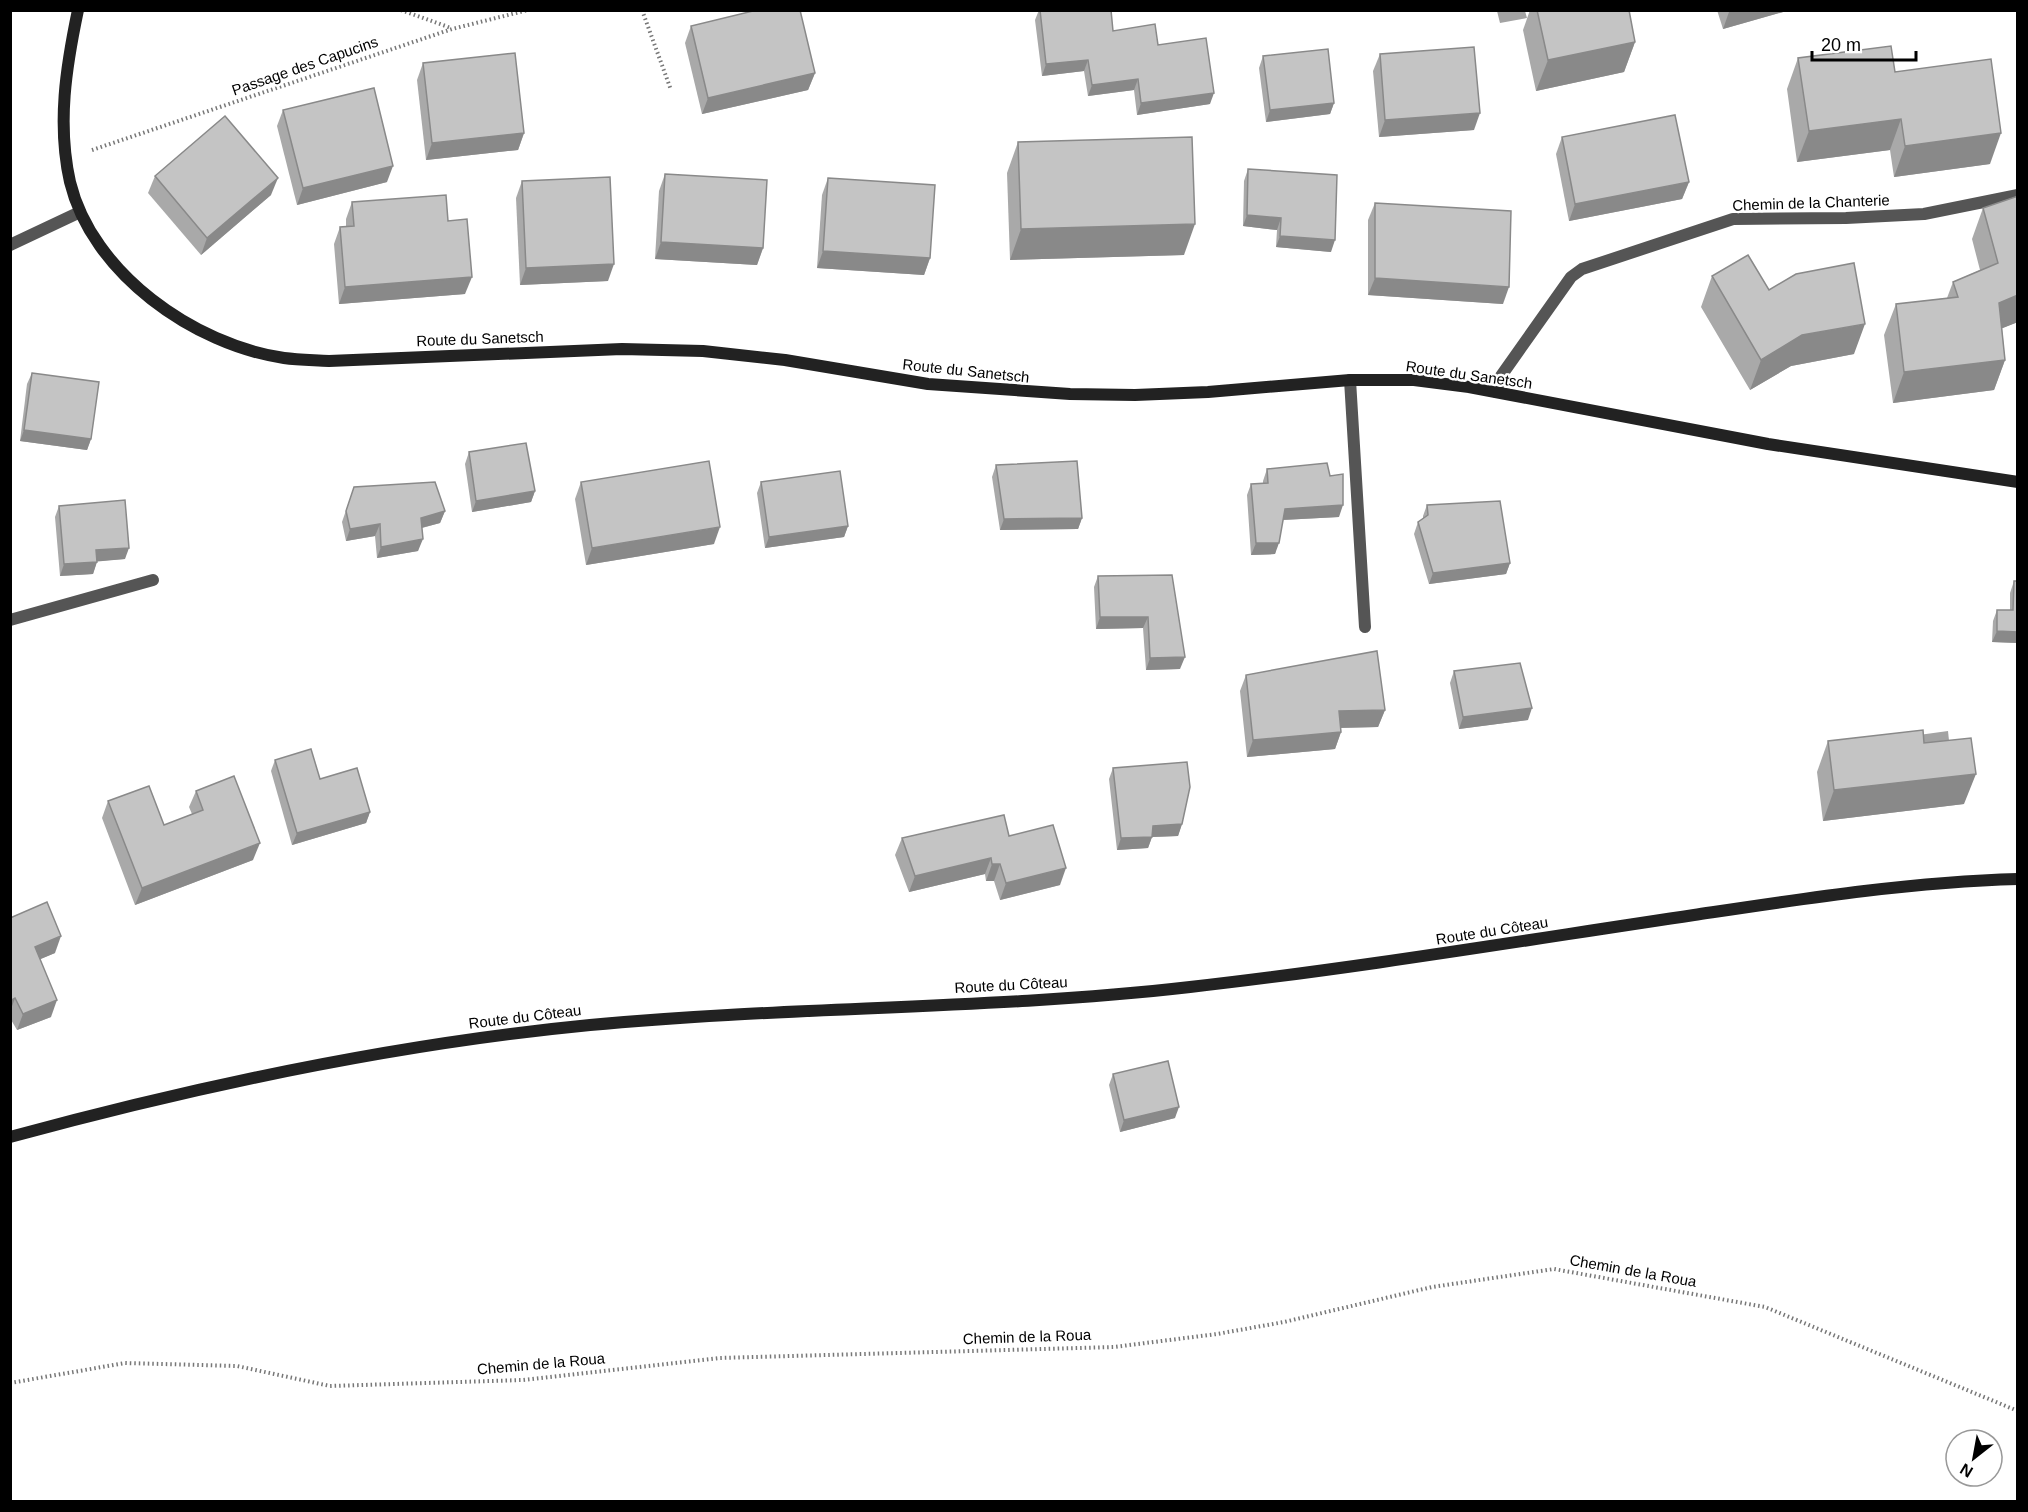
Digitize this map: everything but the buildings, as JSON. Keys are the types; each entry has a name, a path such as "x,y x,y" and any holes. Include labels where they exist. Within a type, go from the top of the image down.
{"street":[{"name":"Route du Sanetsch","path":"78,10 64,94 64,138 71,183 80,212 103,249 131,282 161,307 195,328 237,346 283,358 329,361 622,349 703,351 785,360 928,384 1070,394 1135,395 1208,392 1350,380 1414,380 1496,392 1768,444 2018,482"},
{"name":"Chemin de la Chanterie","path":"1496,392 1501,376 1571,277 1582,269 1733,219 1846,218 1924,214 2018,195"},
{"path":"10,245 80,212"},
{"path":"1350,380 1365,627"},
{"path":"10,620 153,580"},
{"name":"Route du Côteau","path":"10,1137 222,1083 409,1047 504,1034 661,1019 1008,1001 1183,988 1414,958 1839,894 2018,879"}],"path":[{"path":"401,10 452,29"},
{"name":"Passage des Capucins","path":"92,150 452,29 528,10"},
{"path":"642,10 671,90"},
{"name":"Chemin de la Roua","path":"10,1383 125,1363 237,1366 330,1386 523,1380 720,1358 1114,1347 1284,1322 1432,1287 1554,1269 1765,1306 2018,1412"}],"shaded area":[{"path":"1497,11 1525,11 1527,18 1500,23"},
{"path":"1948,731 1950,750 1897,738"}]}
